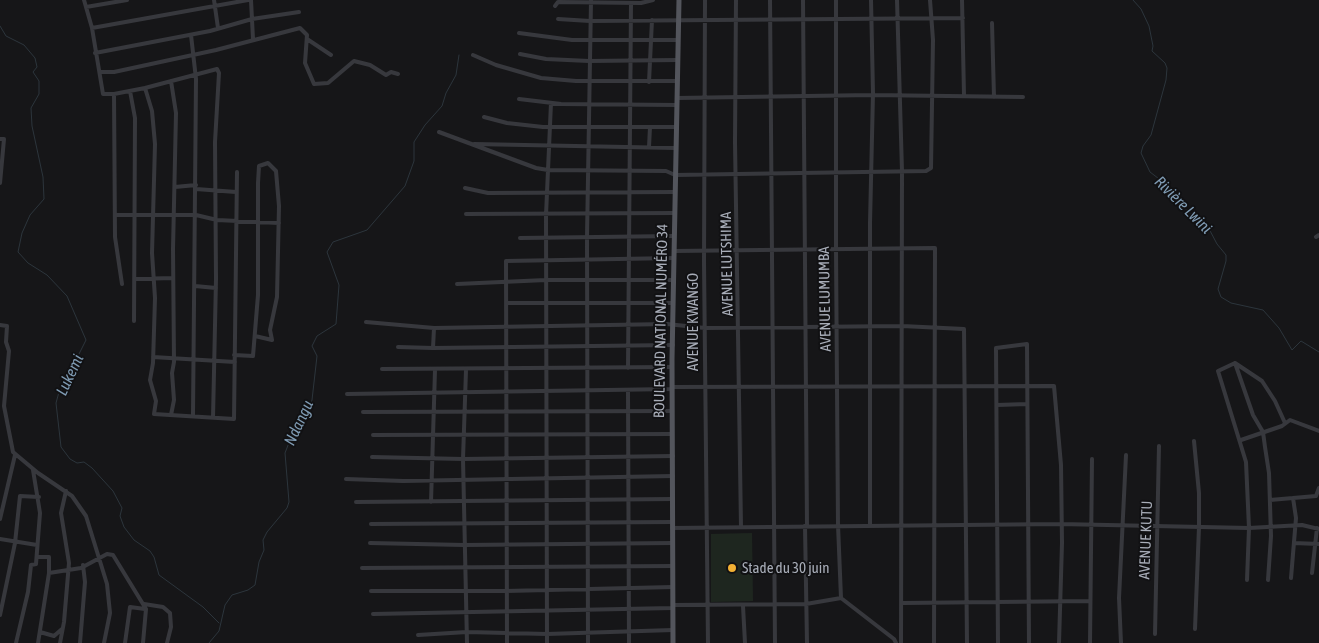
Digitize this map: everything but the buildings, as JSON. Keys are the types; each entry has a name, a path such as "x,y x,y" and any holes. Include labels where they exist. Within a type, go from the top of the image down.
{"main road":[{"name":"BOULEVARD NATIONAL NUMÉRO 34","path":"673,643 672,326 679,0"}],"street":[{"path":"84,0 92,28 103,94 114,94 145,88 217,69 219,72 215,142 217,220 213,418"},
{"path":"86,8 127,0"},
{"path":"214,0 218,28"},
{"path":"92,28 249,0 253,39"},
{"path":"555,6 558,2 631,3 653,0"},
{"name":"AVENUE KWANGO","path":"706,0 705,387 706,604 708,643"},
{"name":"AVENUE LUTSHIMA","path":"736,0 737,250 742,527"},
{"path":"770,0 775,643"},
{"path":"804,0 803,250 807,643"},
{"name":"AVENUE LUMUMBA","path":"836,0 836,327 838,525 841,598"},
{"path":"870,526 871,0"},
{"path":"898,0 902,171 901,526 903,603 901,643"},
{"path":"439,132 536,168 548,170 666,171 675,175 705,173 926,171 931,168 932,40 930,0"},
{"path":"962,0 964,95"},
{"path":"588,643 586,478 587,193 591,1"},
{"path":"628,368 631,3"},
{"path":"95,53 191,35 252,19 299,12"},
{"path":"558,19 590,21 962,18"},
{"path":"649,82 652,20"},
{"path":"992,23 994,97"},
{"path":"100,72 114,72 216,50 300,28 306,32 305,63 315,84 328,83 354,61 370,65 386,75 391,72 398,74"},
{"path":"519,33 556,40 678,40"},
{"path":"191,35 196,74 196,286 193,415"},
{"path":"307,39 332,55"},
{"path":"473,54 496,65 541,78 589,81 677,82"},
{"path":"520,54 546,59 590,61 678,60"},
{"path":"171,81 176,113 172,373 174,400 171,415"},
{"path":"145,88 152,111 155,144 153,357 150,380 156,401 154,414 234,419 237,172"},
{"path":"130,91 134,118 135,279 132,289 134,321"},
{"path":"114,94 116,247 122,284"},
{"path":"677,98 706,96 872,95 900,97 932,95 1022,97"},
{"path":"519,99 551,103 677,105"},
{"path":"547,643 546,215 551,103"},
{"path":"484,117 521,125 629,128 676,127"},
{"path":"649,147 650,127"},
{"path":"0,139 4,139 0,183"},
{"path":"472,144 588,148 676,148"},
{"path":"234,354 253,356 258,295 259,169 260,164 268,163 276,171 279,223 277,297 270,330 272,340 255,336"},
{"path":"175,187 196,187 236,192"},
{"path":"465,188 488,193 675,192"},
{"path":"466,214 675,213"},
{"path":"116,215 196,215 217,220 279,223"},
{"path":"520,238 674,236"},
{"path":"674,251 935,248 933,385 934,643"},
{"path":"507,643 505,568 506,261 674,258"},
{"path":"135,279 173,278"},
{"path":"457,284 546,280 674,280"},
{"path":"196,286 216,288"},
{"path":"506,303 673,303"},
{"path":"366,322 434,328 667,324 705,328 934,326 964,329 966,643"},
{"path":"0,326 6,326 6,342 9,351 4,406 15,455 0,519"},
{"path":"433,348 434,328"},
{"path":"998,643 996,348 1027,344 1030,472 1028,524 1029,643"},
{"path":"398,347 673,345"},
{"path":"153,357 235,362"},
{"path":"1235,364 1262,381 1275,401 1285,423"},
{"path":"1235,364 1253,415 1263,432 1269,473 1271,527 1268,580"},
{"path":"1235,364 1218,371 1241,440 1246,462 1249,528 1247,580"},
{"path":"382,369 505,370 672,367"},
{"path":"431,502 432,413 435,370"},
{"path":"466,370 464,393 464,545 467,643"},
{"path":"347,394 628,391 705,387 837,385 1054,386 1061,465 1059,643"},
{"path":"628,391 627,522 629,643"},
{"path":"997,404 1027,404"},
{"path":"363,412 672,411"},
{"path":"1241,440 1293,420 1319,431"},
{"path":"373,435 546,434 564,436 587,434 672,434"},
{"path":"1194,440 1199,493 1195,629"},
{"name":"AVENUE KUTU","path":"1155,634 1159,446"},
{"path":"15,455 33,470 72,496 86,516 93,535 97,558 104,570 110,613 104,643"},
{"path":"1121,643 1119,598 1126,455"},
{"path":"372,457 464,459 673,456"},
{"path":"1090,643 1092,459"},
{"path":"16,643 28,592 31,565 36,564 37,557 39,498 33,470"},
{"path":"346,479 464,480 673,476"},
{"path":"1270,500 1316,496 1319,488"},
{"path":"60,643 69,571 62,513 66,491"},
{"path":"0,615 15,543 20,496 39,498"},
{"path":"1291,578 1295,526 1293,498"},
{"path":"356,502 673,499"},
{"path":"371,524 627,522 707,528 1028,524 1249,528 1295,526 1318,529 1317,554 1312,573"},
{"path":"0,539 15,543 37,545"},
{"path":"370,542 464,545 673,543"},
{"path":"1294,543 1317,544"},
{"path":"49,573 69,571 107,554 113,555 146,609 143,643"},
{"path":"37,557 48,557 49,573 38,643"},
{"path":"80,643 85,582 83,565"},
{"path":"362,568 673,566"},
{"path":"371,591 506,591 673,587"},
{"path":"373,614 628,608 706,604 743,606 806,604 841,598 894,639 896,643"},
{"path":"903,603 1030,600 1090,601"},
{"path":"144,604 163,607 170,613 171,627 167,643"},
{"path":"743,606 744,643"},
{"path":"125,643 130,607 146,609"},
{"path":"40,632 54,636 63,628"},
{"path":"418,635 467,632 547,634 673,630"}],"shaded area":[{"name":"Stade du 30 juin","path":"752,533 753,601 711,602 711,534"}],"waterway":[{"name":"Rivière Lwini","path":"1133,0 1141,9 1149,26 1153,46 1152,51 1165,63 1167,68 1166,80 1151,135 1143,146 1141,153 1150,172 1167,185 1189,213 1207,225 1217,244 1226,255 1218,289 1221,297 1231,303 1263,310 1279,328 1292,350 1301,341 1319,352"},
{"name":"Lukemi","path":"0,26 6,36 24,45 35,58 37,67 33,72 39,81 39,94 31,108 32,126 43,177 44,199 30,215 22,233 18,252 28,263 47,275 67,296 86,340 74,364 69,381 59,392 56,403 61,447 70,459 77,463 84,462 92,468 113,491 122,508 120,516 124,527 134,540 150,551 154,557 159,575 203,607 219,623"},
{"name":"Ndangu","path":"209,643 219,631 225,605 232,595 248,590 255,585 259,562 264,550 263,540 267,532 287,508 289,502 285,453 292,435 307,416 312,400 317,356 312,346 317,336 336,324 339,285 327,252 333,242 367,230 405,186 414,161 414,142 425,125 442,106 446,93 456,75 459,55"}],"place":[{"name":"Stade du 30 juin","path":"732,568"}]}
